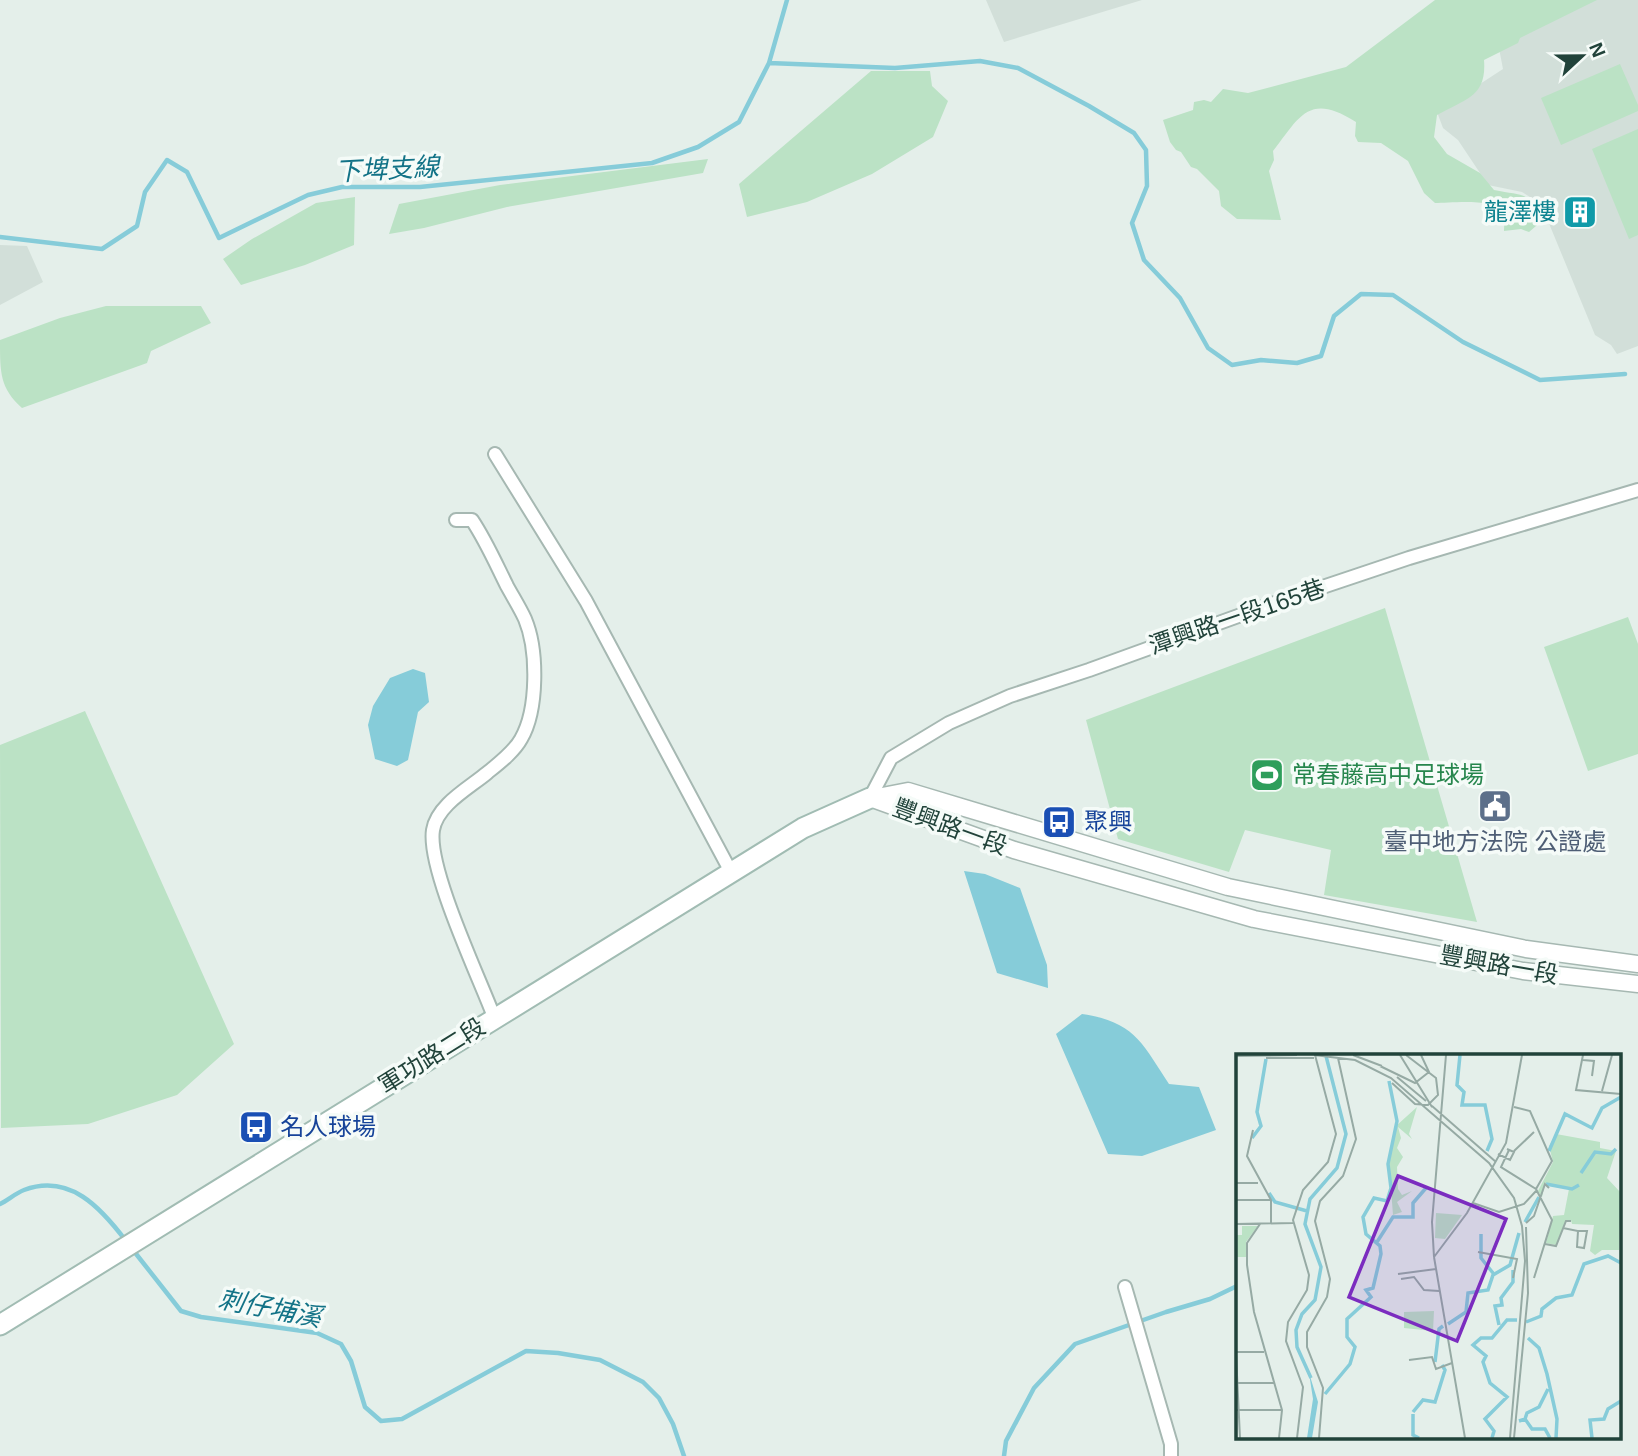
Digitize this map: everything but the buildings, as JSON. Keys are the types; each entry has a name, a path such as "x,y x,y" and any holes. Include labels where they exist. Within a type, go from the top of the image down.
{"main road":[{"name":"軍功路二段","path":"0,1325 803,828 870,798"}],"street":[{"path":"495,454 586,601 731,872"},
{"name":"潭興路一段165巷","path":"870,798 891,758 950,723 1010,696 1409,558 1638,490"},
{"path":"456,520 472,520 482,534 526,620 534,659 534,692 525,731 519,742 490,771 441,811 433,829 434,856 494,1017"},
{"name":"豐興路一段","path":"870,798 908,791 1228,887 1526,949 1638,964"},
{"name":"豐興路一段","path":"870,798 1014,850 1254,919 1523,971 1638,984"},
{"path":"1125,1287 1171,1444 1171,1456"}],"shaded area":[{"path":"986,0 1142,0 1004,42"},
{"path":"1588,0 1638,0 1638,346 1617,354 1611,345 1595,335 1541,204 1522,192 1488,185 1458,140 1443,128 1437,112 1503,69 1498,43"},
{"path":"0,245 27,246 43,282 0,305"}],"green space":[{"path":"1435,0 1597,0 1520,38 1518,43 1484,60 1482,82 1478,89 1465,100 1437,115 1434,137 1447,154 1480,173 1494,190 1525,196 1534,204 1543,220 1529,232 1521,229 1504,231 1503,214 1492,205 1473,202 1435,203 1424,193 1408,161 1381,143 1358,142 1355,136 1356,122 1327,109 1307,112 1291,127 1273,151 1274,160 1269,171 1281,220 1237,219 1221,206 1219,191 1197,169 1191,167 1170,142 1163,120 1193,110 1194,102 1211,102 1223,89 1248,93 1346,67"},
{"path":"1620,64 1638,105 1638,111 1561,145 1541,98"},
{"path":"871,71 930,71 932,86 948,101 933,137 872,174 807,202 747,217 739,184"},
{"path":"1638,129 1638,235 1629,239 1592,149"},
{"path":"708,159 703,173 507,207 389,234 399,204 500,185"},
{"path":"355,197 354,245 305,265 241,285 223,259 252,239 316,203"},
{"path":"106,306 201,306 211,323 151,351 147,363 22,408 5,386 0,362 0,340 60,318"},
{"name":"常春藤高中足球場","path":"1385,608 1477,922 1324,895 1331,850 1245,830 1229,872 1118,839 1086,720"},
{"path":"1628,617 1638,644 1638,754 1588,771 1544,647"},
{"path":"85,711 234,1044 177,1095 88,1124 1,1128 0,745"}],"water":[{"path":"413,669 425,673 429,702 418,712 408,760 397,766 375,759 368,725 373,706 390,678"},
{"path":"964,871 985,874 1020,888 1047,965 1048,988 997,973"},
{"path":"1082,1014 1126,1029 1144,1046 1169,1084 1199,1087 1216,1130 1142,1156 1108,1154 1056,1034"}],"waterway":[{"name":"下埤支線","path":"0,237 102,249 137,226 145,192 167,160 187,172 219,238 308,195 342,187 420,187 652,163 698,147 739,122 769,63 787,0"},
{"path":"769,63 895,68 980,61 1018,68 1134,133 1146,150 1147,186 1132,223 1144,260 1180,298 1208,348 1232,365 1261,360 1297,363 1321,356 1334,316 1361,294 1393,295 1463,342 1540,380 1625,374"},
{"name":"刺仔埔溪","path":"0,1204 21,1191 41,1186 70,1190 95,1206 126,1241"},
{"name":"刺仔埔溪","path":"133,1250 181,1311 201,1317 317,1333 341,1344 351,1361 365,1407 381,1421 402,1419 526,1351 558,1353 600,1360 643,1382 659,1398 673,1424 684,1456"},
{"path":"1004,1456 1006,1441 1034,1388 1075,1344 1210,1299 1236,1286"}],"place":[{"name":"龍澤樓","path":"1580,212"},
{"name":"常春藤高中足球場","path":"1267,775"},
{"name":"臺中地方法院 公證處","path":"1495,806"},
{"name":"聚興","path":"1059,822"},
{"name":"名人球場","path":"256,1127"}]}
